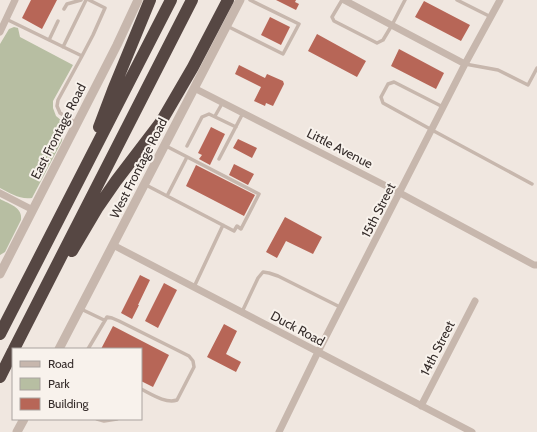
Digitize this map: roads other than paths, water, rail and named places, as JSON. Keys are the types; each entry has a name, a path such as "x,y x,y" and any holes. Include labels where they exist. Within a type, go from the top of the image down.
{"highway":[{"path":"88,163 88,155 150,0"},
{"path":"0,334 171,0"},
{"path":"15,348 192,0"},
{"path":"58,261 71,252 98,207 161,122 193,67 228,0"},
{"path":"0,377 12,354"}],"street":[{"path":"0,32 15,0"},
{"name":"East Frontage Road","path":"0,274 2,264 33,210 117,45 138,0"},
{"name":"West Frontage Road","path":"61,348 80,308 240,0"},
{"path":"345,0 465,64"},
{"name":"15th Street","path":"279,432 318,352 465,64 500,0"},
{"name":"Little Avenue","path":"194,88 244,112 534,265 537,265"},
{"path":"0,193 33,210"},
{"name":"Duck Road","path":"113,245 472,432"},
{"name":"14th Street","path":"421,406 475,301"},
{"path":"18,432 24,420"}],"lane":[{"path":"64,9 67,4 81,0"},
{"path":"63,47 86,0"},
{"path":"77,123 60,113 57,106 58,100 93,35 105,8 89,0"},
{"path":"227,26 283,54 299,24 250,0"},
{"path":"345,0 332,17 334,21 377,43 382,40 392,25 405,0"},
{"path":"457,0 491,17"},
{"path":"6,19 82,56"},
{"path":"49,40 58,21"},
{"path":"465,64 498,70 528,85 537,68"},
{"path":"444,107 394,82 388,84 381,97 383,103 532,184"},
{"path":"215,116 223,102"},
{"path":"219,159 244,112"},
{"path":"187,146 202,117 209,114 236,127"},
{"path":"145,184 234,231 237,226 241,229 259,194 165,145"},
{"path":"167,196 187,157"},
{"path":"194,287 223,225"},
{"path":"242,312 262,272 278,276 341,307"},
{"path":"80,308 104,320"},
{"path":"89,348 107,317 119,321 189,356 193,361 194,367 177,400 172,402 166,401 142,389"},
{"path":"100,420 110,420"}]}
